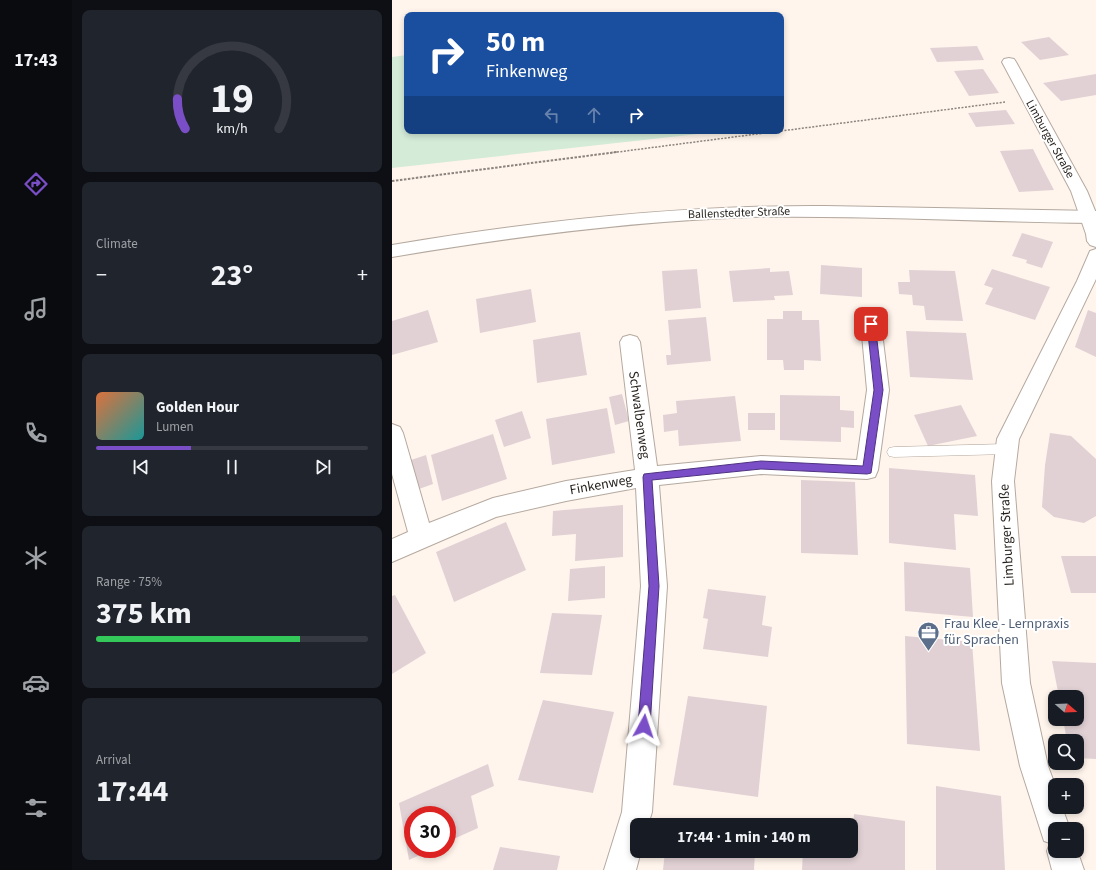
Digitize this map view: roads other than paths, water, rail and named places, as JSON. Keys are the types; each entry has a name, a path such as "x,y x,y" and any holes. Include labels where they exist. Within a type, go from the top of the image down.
{"street":[{"name":"Limburger Straße","path":"1009,62 1093,217 1096,241"},
{"name":"Ballenstedter Straße","path":"392,252 507,233 574,224 703,214 844,211 1093,217"},
{"name":"Limburger Straße","path":"1052,822 1034,766 1016,683 1003,481 1008,439 1091,282 1096,255"},
{"name":"Finkenweg","path":"392,551 421,536 493,508 566,492 647,477 761,465 867,470 878,390 871,324"},
{"name":"Schwalbenweg","path":"620,870 637,812 654,586 647,477 630,342"},
{"path":"392,433 421,536"},
{"path":"1064,858 1068,870"}],"lane":[{"path":"894,452 1007,449"}],"place":[{"name":"Frau Klee - Lernpraxis für Sprachen","path":"929,652"}]}
